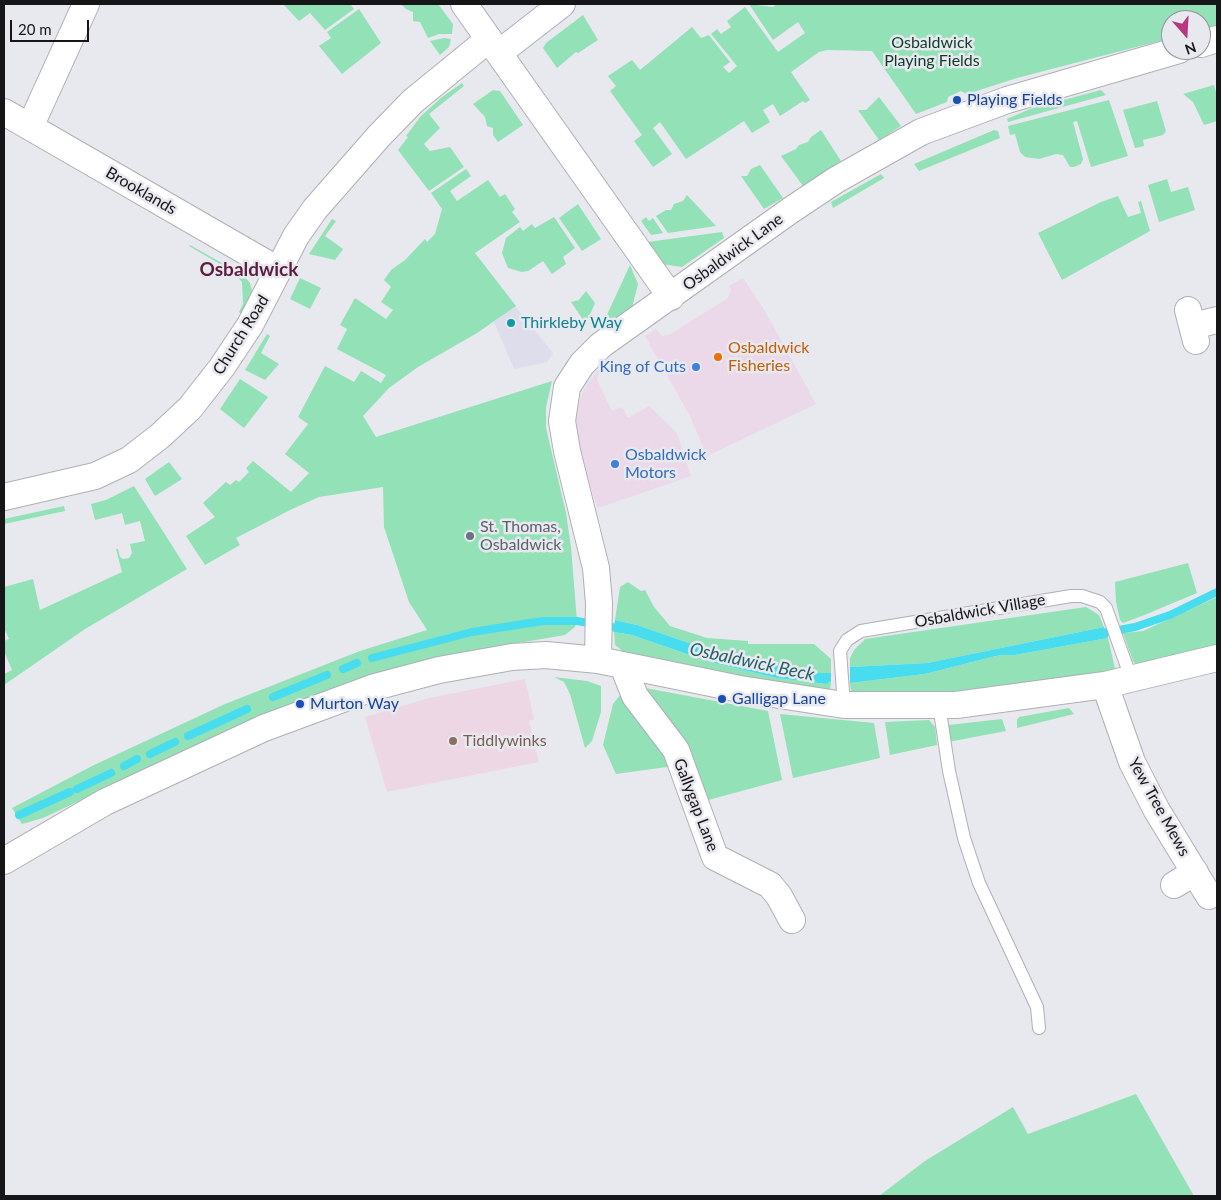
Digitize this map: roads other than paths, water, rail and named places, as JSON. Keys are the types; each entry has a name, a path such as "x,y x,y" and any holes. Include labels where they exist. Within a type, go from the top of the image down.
{"street":[{"path":"30,127 86,4"},
{"path":"464,4 671,297"},
{"name":"Church Road","path":"4,497 95,476 130,460 160,436 190,408 222,367 250,325 296,236 314,209 348,169 413,101 494,46 562,4"},
{"name":"Osbaldwick Lane","path":"607,656 596,568 567,451 562,421 563,402 567,387 582,364 601,345 836,180 921,132 1007,100 1161,55"},
{"name":"Brooklands","path":"4,112 278,270"},
{"path":"6,856 105,802 264,728 375,686 439,670 512,657 546,655 607,656 740,689 938,705 956,705 1105,685 1217,658"},
{"name":"Gallygap Lane","path":"607,656 676,750 715,856 770,885 779,896 792,920"},
{"name":"Yew Tree Mews","path":"1105,685 1132,762 1156,809 1184,878 1209,896"}],"lane":[{"name":"Osbaldwick Village","path":"843,698 840,651 847,640 861,631 1066,596 1082,596 1100,602 1106,608 1131,678"},
{"path":"938,705 948,771 964,838 979,883 1037,1007 1039,1028"}],"water":[{"path":"615,620 637,625 709,650 796,669 831,673 831,681 826,684 777,678 710,662 632,635 614,632"},
{"path":"1104,627 1108,638 1015,655 1000,655 925,674 850,683 850,667 927,663"}],"waterway":[{"name":"Osbaldwick Beck","path":"1097,634 1135,627 1170,615 1217,592"},
{"name":"Osbaldwick Beck","path":"372,658 472,632 543,621 577,621 623,629"},
{"name":"Osbaldwick Beck","path":"343,669 357,663"},
{"name":"Osbaldwick Beck","path":"273,697 327,675"},
{"name":"Osbaldwick Beck","path":"188,736 247,709"},
{"name":"Osbaldwick Beck","path":"150,754 175,742"},
{"name":"Osbaldwick Beck","path":"124,766 137,759"},
{"name":"Osbaldwick Beck","path":"77,789 111,773"},
{"name":"Osbaldwick Beck","path":"19,815 70,792"}],"place":[{"name":"Playing Fields","path":"957,100"},
{"name":"Thirkleby Way","path":"511,323"},
{"name":"Osbaldwick Fisheries","path":"718,357"},
{"name":"King of Cuts","path":"696,367"},
{"name":"Osbaldwick Motors","path":"615,464"},
{"name":"St. Thomas, Osbaldwick","path":"470,536"},
{"name":"Galligap Lane","path":"722,699"},
{"name":"Murton Way","path":"300,704"},
{"name":"Tiddlywinks","path":"453,741"}],"district":[{"name":"Osbaldwick","path":"249,270"}],"park label":[{"name":"Osbaldwick Playing Fields","path":"932,52"}]}
